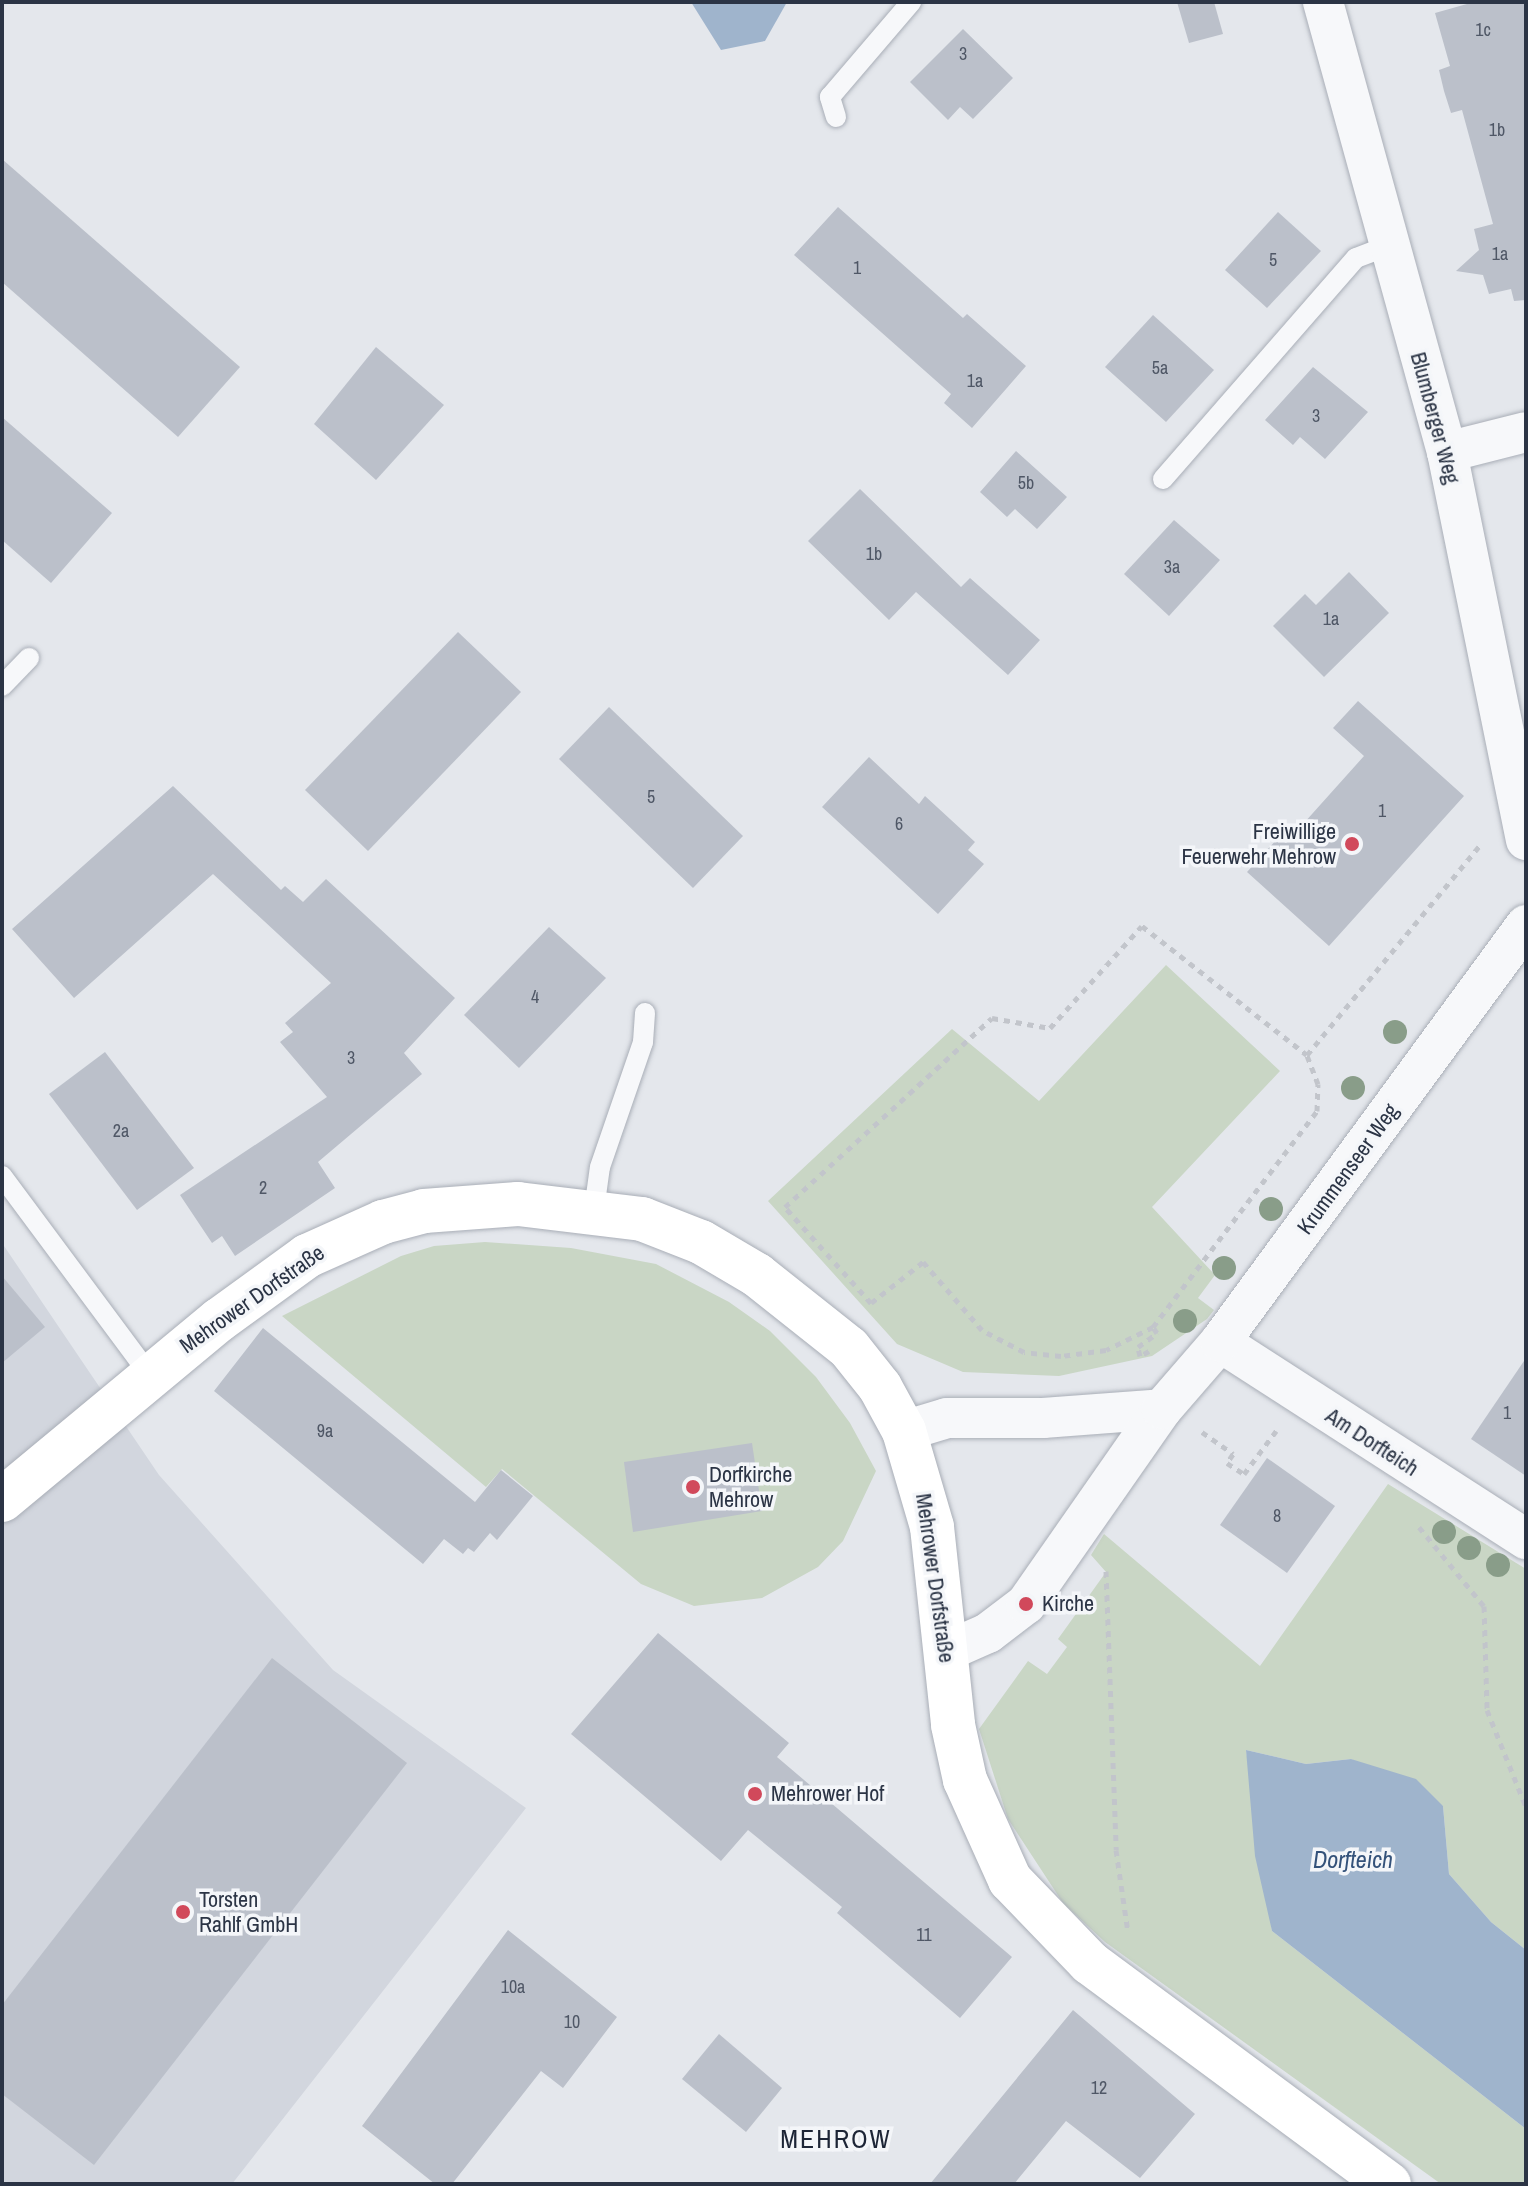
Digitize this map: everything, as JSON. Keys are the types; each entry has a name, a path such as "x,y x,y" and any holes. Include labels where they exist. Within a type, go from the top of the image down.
{"main road":[{"name":"Mehrower Dorfstraße","path":"2,1500 149,1374 307,1256 383,1222 465,1206 594,1210 642,1219 701,1242 757,1275 849,1348 880,1387 904,1431 932,1527 945,1652 965,1780 1010,1880 1090,1963 1389,2184"}],"street":[{"name":"Blumberger Weg","path":"1323,2 1447,452 1526,840"},
{"path":"1447,452 1526,432"},
{"name":"Krummenseer Weg","path":"945,1652 988,1633 1026,1604 1179,1418 1220,1342 1526,925"},
{"name":"Am Dorfteich","path":"1220,1342 1395,1458 1526,1539"},
{"path":"904,1431 947,1418 1179,1418"}],"lane":[{"path":"836,117 830,97 911,2"},
{"path":"1163,479 1356,258 1388,246"},
{"path":"2,686 29,658"},
{"path":"594,1210 600,1167 643,1042 645,1013"},
{"path":"2,1176 149,1374"}],"path":[{"path":"1307,1055 1517,800"},
{"path":"1142,926 1307,1055 1318,1084 1317,1111 1153,1327 1106,1350 1061,1356 1024,1352 982,1330 923,1262 871,1303 785,1207 992,1018 1050,1028 1142,926"},
{"path":"1153,1327 1157,1333 1138,1347 1140,1356 1170,1340 1179,1348 1220,1342"},
{"path":"1179,1418 1233,1454 1227,1463 1244,1474 1302,1395"},
{"path":"1395,1458 1405,1509 1484,1606 1487,1710 1526,1807"},
{"path":"1105,1558 1116,1850 1129,1933"}],"shaded area":[{"path":"2,1243 159,1475 333,1670 526,1808 232,2184 2,2184"}],"green space":[{"path":"1166,965 1280,1071 1152,1207 1215,1275 1198,1298 1214,1310 1207,1319 1152,1356 1059,1376 963,1372 897,1344 768,1201 952,1029 1039,1101"},
{"path":"485,1242 571,1248 656,1264 729,1302 770,1331 816,1377 850,1423 876,1471 843,1541 818,1567 762,1598 694,1606 641,1584 502,1469 486,1487 282,1316 401,1256 434,1246"},
{"path":"1388,1484 1526,1569 1526,1950 1491,1922 1449,1874 1443,1806 1351,1759 1306,1764 1246,1750 1272,1931 1526,2129 1526,2184 1441,2184 1105,1942 1063,1903 1008,1819 979,1729 1028,1661 1047,1674 1067,1647 1058,1639 1106,1572 1091,1555 1104,1534 1260,1666"}],"water":[{"path":"691,2 787,2 765,41 721,50"},
{"name":"Dorfteich","path":"1246,1750 1306,1764 1351,1759 1416,1779 1443,1806 1449,1874 1491,1922 1526,1950 1526,2129 1272,1931 1255,1856"}],"building":[{"path":"1177,2 1214,2 1223,34 1189,43"},
{"path":"1474,2 1526,2 1526,300 1514,301 1511,289 1489,294 1483,275 1456,271 1479,250 1474,229 1493,224 1462,110 1451,113 1444,91 1439,70 1450,66 1435,13"},
{"path":"963,29 1013,78 973,119 960,107 948,120 910,82"},
{"path":"2,159 240,367 178,437 2,282"},
{"path":"838,207 963,318 967,314 1026,366 972,428 944,403 951,394 794,255"},
{"path":"1278,212 1321,251 1267,308 1225,270"},
{"path":"1153,315 1214,370 1166,422 1105,367"},
{"path":"376,347 444,405 376,480 314,424"},
{"path":"1313,367 1368,412 1325,459 1300,437 1293,445 1265,420"},
{"path":"2,417 112,513 51,583 2,540"},
{"path":"1016,451 1067,497 1037,529 1015,509 1007,517 980,492"},
{"path":"860,489 961,587 970,578 1040,640 1008,675 916,592 889,620 808,541"},
{"path":"1174,520 1220,560 1169,616 1124,574"},
{"path":"1349,572 1389,613 1324,677 1273,626 1305,594 1316,605"},
{"path":"458,632 521,692 368,851 305,790"},
{"path":"1358,701 1464,796 1329,946 1247,872 1288,827 1295,833 1364,756 1333,728"},
{"path":"609,707 743,836 693,888 559,759"},
{"path":"869,757 919,804 925,796 975,842 968,850 984,864 938,914 822,807"},
{"path":"173,786 281,890 285,886 303,902 326,879 455,998 404,1053 422,1074 318,1162 335,1188 235,1256 222,1236 212,1243 180,1195 327,1097 280,1042 293,1032 285,1023 331,983 213,874 74,998 12,929"},
{"path":"549,927 606,978 519,1068 464,1015"},
{"path":"105,1052 194,1168 137,1210 49,1094"},
{"path":"2,1276 45,1327 2,1363"},
{"path":"263,1328 475,1502 501,1470 533,1496 497,1540 490,1533 474,1552 468,1548 463,1554 444,1539 423,1564 214,1391"},
{"path":"1526,1358 1526,1476 1471,1439"},
{"name":"Dorfkirche Mehrow","path":"752,1443 762,1511 633,1532 624,1462"},
{"path":"1267,1458 1335,1506 1287,1573 1220,1525"},
{"path":"658,1633 789,1743 777,1757 1012,1957 960,2018 837,1913 842,1907 748,1830 721,1861 571,1734"},
{"path":"272,1658 407,1763 94,2165 2,2094 2,2005"},
{"path":"508,1930 617,2017 563,2088 541,2071 452,2184 435,2184 362,2126"},
{"path":"1073,2010 1195,2114 1140,2178 1066,2121 1014,2184 930,2184"},
{"path":"719,2034 782,2088 746,2132 682,2079"}],"place":[{"name":"Freiwillige Feuerwehr Mehrow","path":"1352,844"},
{"name":"Dorfkirche Mehrow","path":"693,1487"},
{"name":"Kirche","path":"1026,1604"},
{"name":"Mehrower Hof","path":"755,1794"},
{"name":"Torsten Rahlf GmbH","path":"183,1912"}],"district":[{"name":"MEHROW","path":"836,2139"}]}
